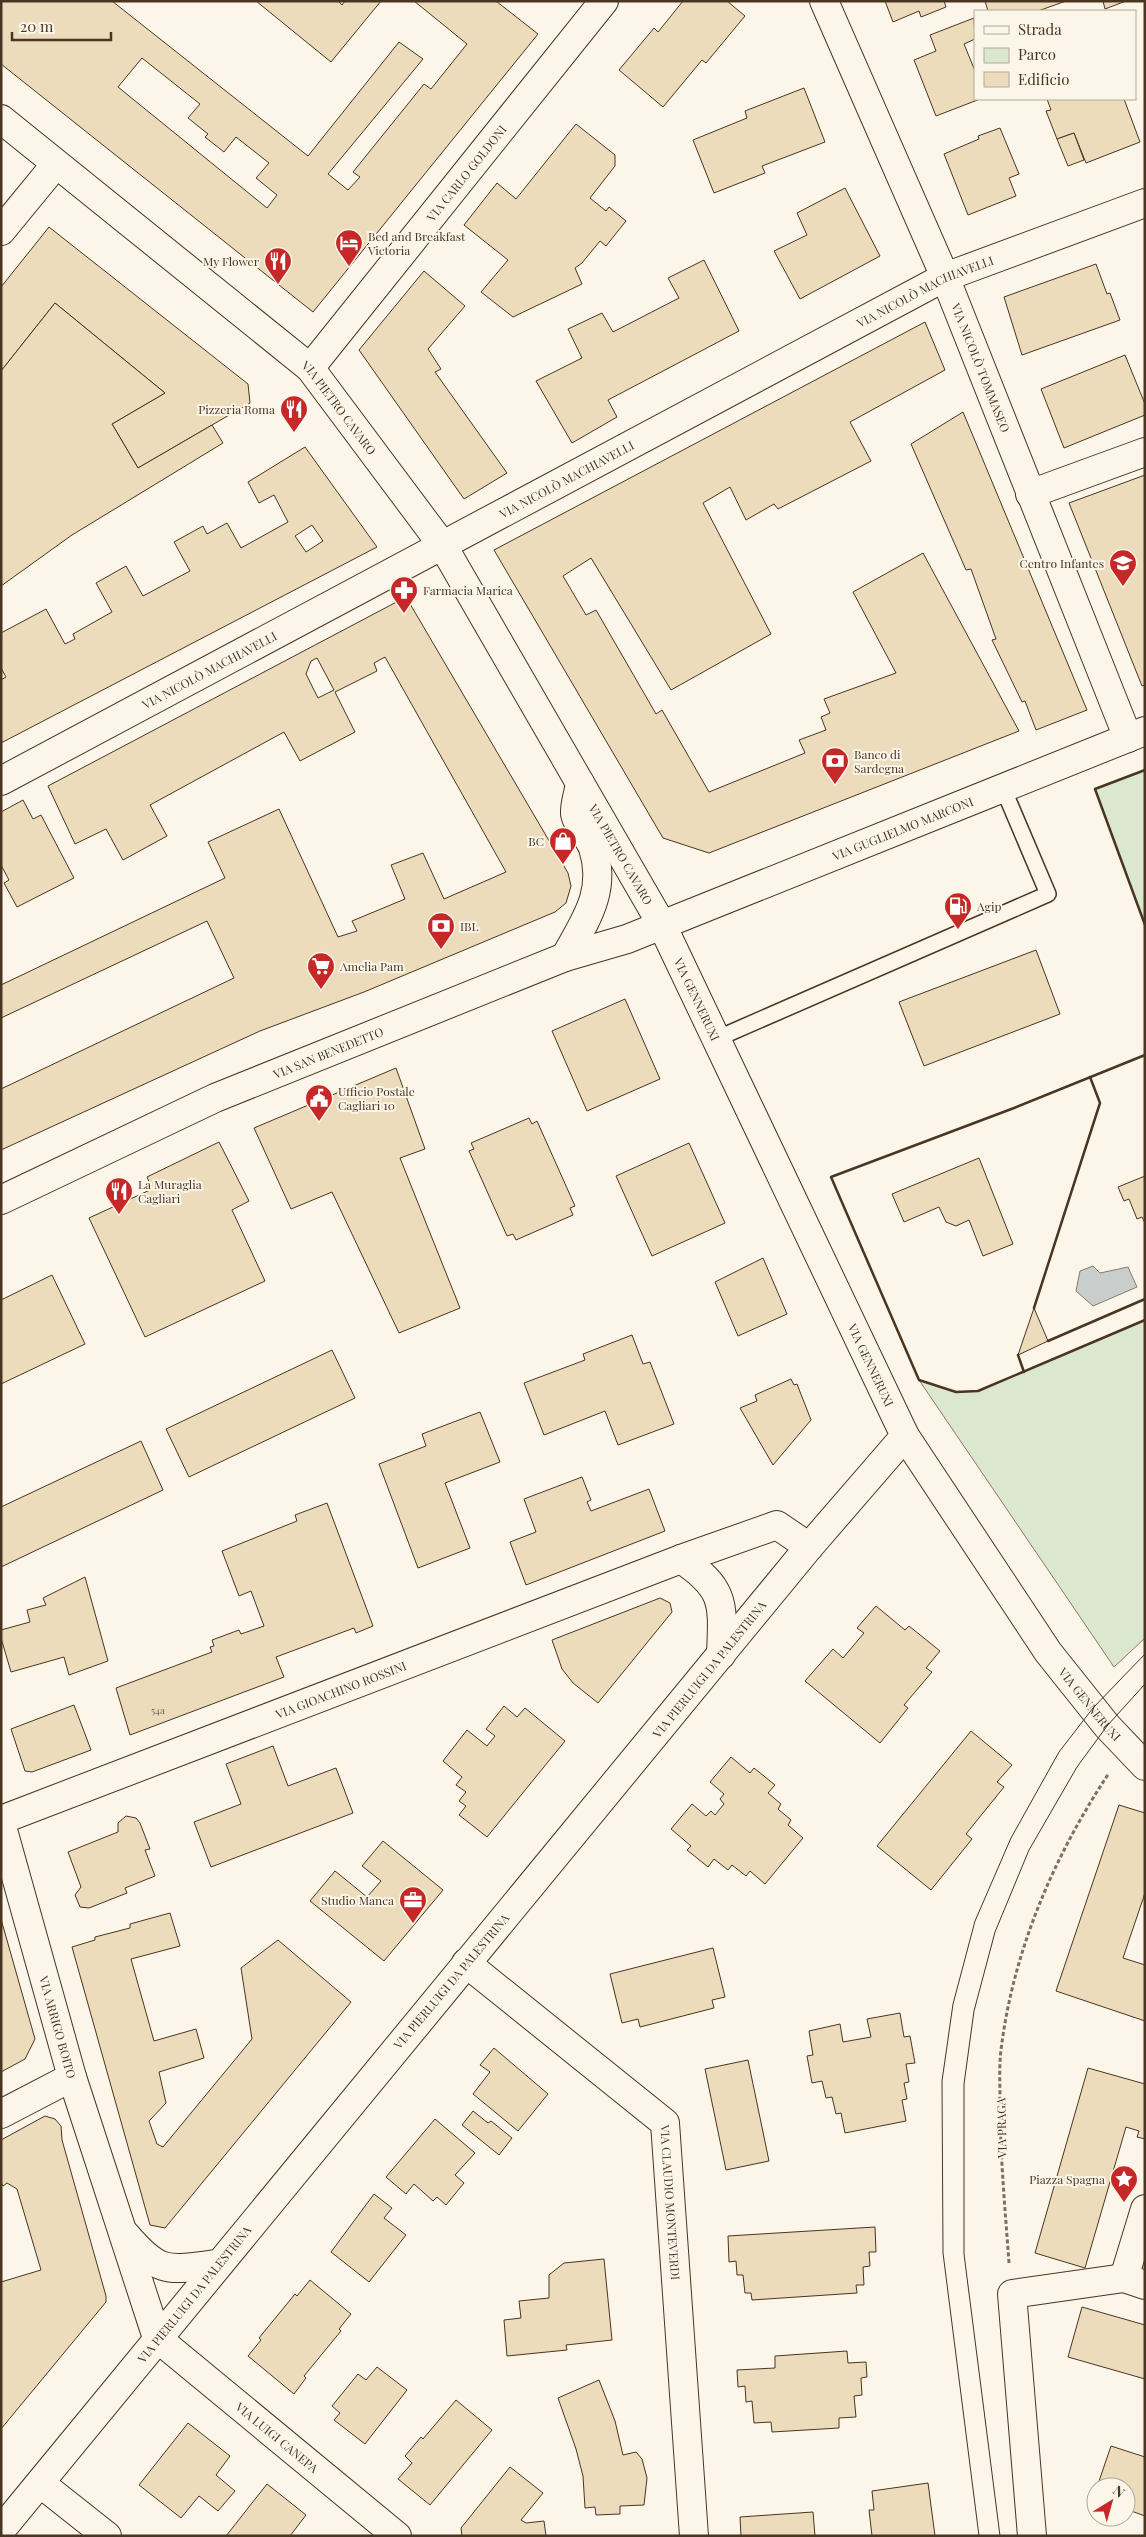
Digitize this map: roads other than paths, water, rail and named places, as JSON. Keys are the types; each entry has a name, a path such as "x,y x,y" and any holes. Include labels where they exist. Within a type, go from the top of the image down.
{"street":[{"name":"VIA CARLO GOLDONI","path":"310,368 604,1"},
{"name":"VIA NICOLÒ TOMMASEO","path":"824,1 945,277 1030,494 1136,735"},
{"name":"VIA PIETRO CAVARO","path":"1,119 310,368 443,546 662,925"},
{"path":"3,225 56,164"},
{"name":"VIA NICOLÒ MACHIAVELLI","path":"1,781 945,277 1145,203"},
{"path":"1030,494 1145,452"},
{"name":"VIA GUGLIELMO MARCONI","path":"662,925 1136,735"},
{"name":"VIA PIETRO CAVARO","path":"565,957 589,914 596,896 597,867 592,847 575,814 580,783"},
{"name":"VIA SAN BENEDETTO","path":"1,1200 215,1098 565,957 627,939 662,925"},
{"name":"VIA GENNERUXI","path":"662,925 905,1436 1048,1652 1136,1757"},
{"name":"VIA PIERLUIGI DA PALESTRINA","path":"1,2530 809,1547 905,1436"},
{"name":"VIA GIOACHINO ROSSINI","path":"1,1821 681,1559 777,1526 809,1547"},
{"path":"681,1559 699,1571 718,1591 722,1622 722,1655"},
{"name":"VIA ARRIGO BOITO","path":"1,1821 72,2077 157,2338"},
{"name":"VIA CLAUDIO MONTEVERDI","path":"466,1963 665,2123 694,2536"},
{"path":"1,2114 72,2077"},
{"path":"1032,2536 1012,2294 1134,2281 1145,2209"},
{"name":"VIA ARRIGO BOITO","path":"122,2230 145,2256 167,2268 218,2264"},
{"name":"VIA LUIGI CANEPA","path":"157,2338 397,2536"},
{"path":"40,2483 107,2536"}],"lane":[{"path":"716,1039 1048,894 1004,788"}],"tram line":[{"path":"979,2536 943,2253 942,2081 953,2004 975,1921 1011,1838 1059,1752 1093,1708 1145,1654"},
{"path":"1000,2536 964,2254 964,2084 974,2011 995,1932 1029,1850 1077,1767 1107,1726 1145,1684"}],"place":[{"name":"Bed and Breakfast Victoria","path":"349,267"},
{"name":"My Flower","path":"278,285"},
{"name":"Pizzeria Roma","path":"294,433"},
{"name":"Centro Infantes","path":"1123,587"},
{"name":"Farmacia Marica","path":"404,614"},
{"name":"Banco di Sardegna","path":"835,785"},
{"name":"BC","path":"563,865"},
{"name":"Agip","path":"958,930"},
{"name":"IBL","path":"441,950"},
{"name":"Amelia Pam","path":"321,990"},
{"name":"Ufficio Postale Cagliari 10","path":"319,1122"},
{"name":"La Muraglia Cagliari","path":"119,1215"},
{"name":"Studio Manca","path":"413,1924"},
{"name":"Piazza Spagna","path":"1124,2203"}]}
